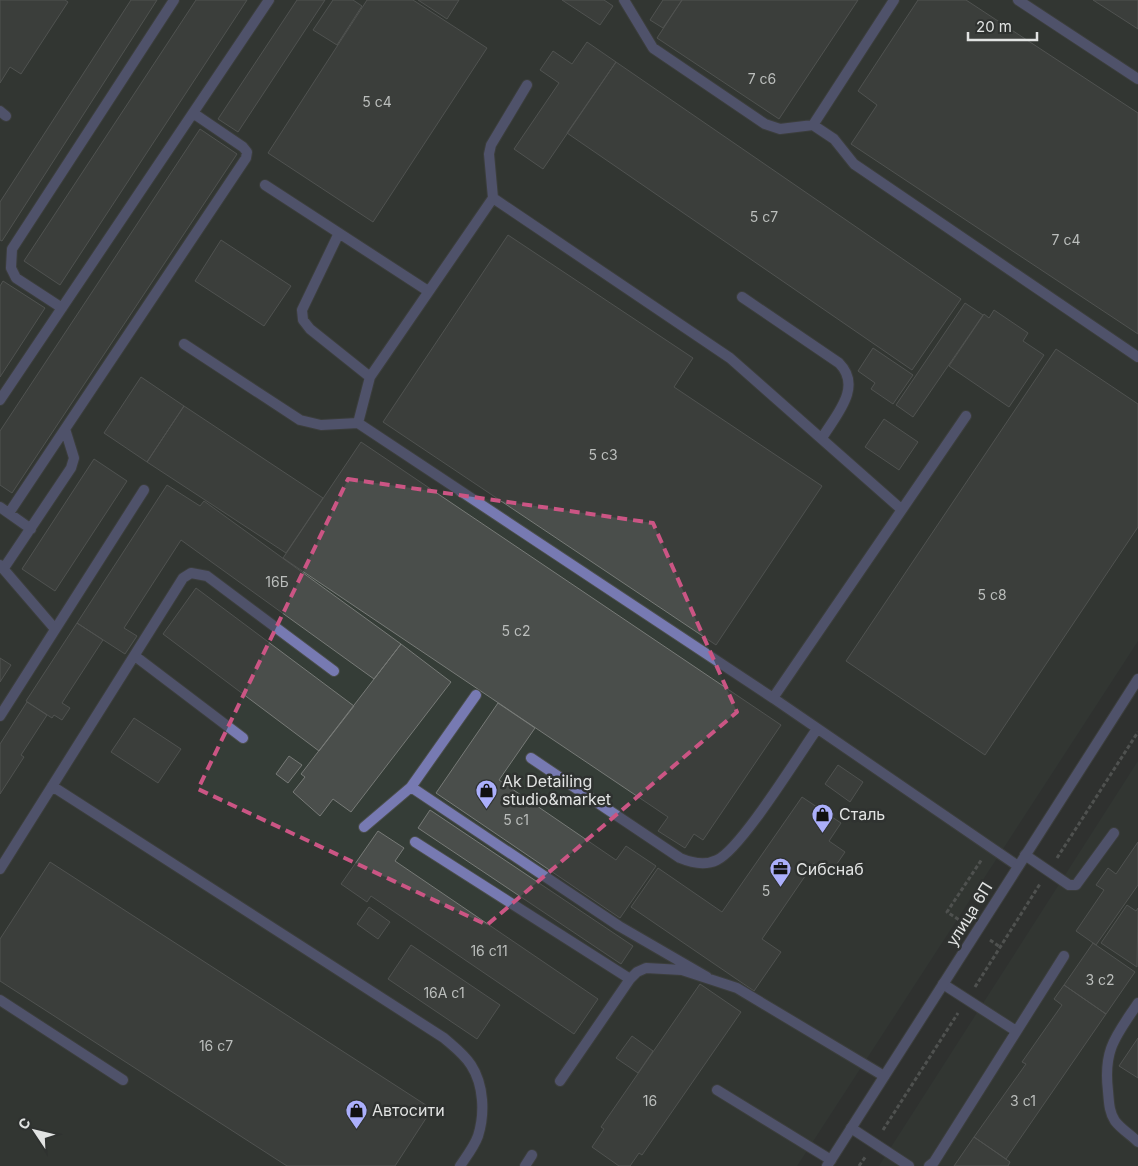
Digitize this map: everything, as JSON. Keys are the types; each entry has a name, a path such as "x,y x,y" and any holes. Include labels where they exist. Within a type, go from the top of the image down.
{"street":[{"path":"62,308 16,278 11,268 12,249 174,0"},
{"path":"0,400 269,0"},
{"path":"624,0 652,48 765,124 780,129 813,125 834,139 854,164 1138,357"},
{"path":"813,125 894,0"},
{"path":"1018,0 1138,79"},
{"path":"358,423 370,377 493,198 489,154 491,145 527,85"},
{"path":"9,513 246,158 247,152 243,147 193,113"},
{"path":"265,185 428,291"},
{"path":"493,198 730,358 901,509"},
{"path":"339,233 302,310 303,320 310,329 370,377"},
{"path":"742,298 839,363 847,371 849,389 822,438"},
{"path":"184,344 300,420 321,425 358,423 773,698 817,730 1018,866"},
{"path":"773,698 966,416"},
{"path":"56,629 2,566 31,528 71,468 74,458 65,429"},
{"path":"0,716 144,490"},
{"path":"0,507 31,528"},
{"path":"0,869 183,578 191,573 207,576 334,671"},
{"path":"134,656 243,738"},
{"name":"улица 6П","path":"829,1163 1138,678"},
{"path":"364,827 411,787 476,695"},
{"path":"531,758 680,858 692,863 704,864 717,860 734,847 817,730"},
{"path":"52,786 444,1038 458,1050 471,1064 479,1081 482,1104 477,1138 460,1166"},
{"path":"411,787 619,926 707,977 756,998 884,1076"},
{"path":"1025,855 1069,885 1076,885 1114,833"},
{"path":"415,842 630,979"},
{"path":"929,1166 934,1162 1064,956"},
{"path":"560,1081 630,979 637,972 646,968 682,970 707,977"},
{"path":"943,984 1016,1031"},
{"path":"0,1000 123,1080"},
{"path":"1138,1003 1112,1042 1107,1057 1106,1075 1110,1112 1116,1122 1138,1142"},
{"path":"718,1090 829,1163"},
{"path":"851,1128 909,1166"},
{"path":"524,1166 532,1156"}],"path":[{"path":"860,1166 1138,732"},
{"path":"990,848 947,912 1000,947"}],"highlighted area":[{"path":"348,479 653,523 737,712 487,925 198,789"}],"shaded area":[{"path":"0,0 1138,0 1138,641 797,1166 0,1166"},
{"path":"1138,761 1138,1166 879,1166"}],"building":[{"path":"0,0 65,0 68,2 21,74 10,67 0,83"},
{"path":"131,0 157,0 2,241 0,240 0,202"},
{"path":"196,0 247,0 60,285 24,261"},
{"path":"297,0 325,0 238,132 218,119"},
{"path":"333,0 353,0 362,6 337,45 313,30"},
{"path":"367,0 413,0 487,48 373,222 268,153"},
{"path":"418,0 459,0 447,19"},
{"path":"562,0 604,0 613,6 600,25"},
{"path":"663,0 682,0 663,28 650,20"},
{"path":"682,0 858,0 779,119 657,38"},
{"path":"918,0 966,0 1138,113 1138,334 851,144 877,105 858,91"},
{"path":"1093,0 1138,0 1138,29"},
{"path":"587,42 616,62 543,169 514,149 559,83 540,70 553,51 572,64"},
{"path":"616,62 961,299 912,370 567,133"},
{"path":"200,129 237,154 12,493 0,485 0,431"},
{"path":"508,235 693,358 674,387 822,486 716,645 383,422"},
{"path":"221,240 291,286 264,326 195,281"},
{"path":"3,281 45,308 0,377 0,286"},
{"path":"965,303 983,315 913,417 896,405"},
{"path":"994,310 1028,333 1023,341 1044,355 1009,407 949,366 984,314 989,318"},
{"path":"873,348 913,375 893,404 871,389 875,383 858,371"},
{"path":"1056,349 1138,404 1138,527 985,755 846,661"},
{"path":"141,377 184,406 147,462 104,433"},
{"path":"184,406 323,498 286,553 147,462"},
{"path":"884,419 918,442 899,470 865,447"},
{"path":"361,442 781,725 703,840 694,834 685,848 658,831 668,817 283,558"},
{"path":"94,459 127,481 55,591 22,569"},
{"path":"167,485 200,506 204,501 401,644 374,679 181,540 124,628 137,636 125,654 77,623"},
{"path":"196,588 354,706 319,751 163,634"},
{"path":"77,623 103,640 62,703 70,708 62,720 54,715 52,718 26,701"},
{"path":"401,644 451,682 351,812 333,799 320,816 293,792 305,777 301,774"},
{"path":"0,658 11,665 0,682"},
{"path":"27,702 47,715 21,755 24,757 0,794 0,744"},
{"path":"498,703 535,728 499,780 616,860 626,846 656,866 620,918 436,793"},
{"path":"134,718 181,749 158,783 111,752"},
{"path":"289,756 302,765 288,783 276,774"},
{"path":"838,765 863,782 850,802 825,784"},
{"path":"802,797 841,823 829,841 845,852 830,874 814,863 762,939 781,952 754,991 631,907 658,868 722,912"},
{"path":"430,810 633,946 621,964 418,828"},
{"path":"378,831 404,848 395,861 598,999 574,1034 371,896 367,902 341,884"},
{"path":"1138,842 1138,885 1096,945 1076,931 1104,890 1096,885 1108,868 1116,874"},
{"path":"50,862 432,1109 395,1166 287,1166 0,981 0,939"},
{"path":"1127,905 1136,911 1138,908 1137,967 1101,943"},
{"path":"369,907 390,922 378,939 357,924"},
{"path":"1093,943 1135,972 1106,1014 1064,985"},
{"path":"411,945 500,1005 477,1039 388,979"},
{"path":"700,984 741,1012 642,1155 639,1153 630,1166 619,1166 592,1147 604,1129 601,1127"},
{"path":"1064,985 1106,1014 1006,1159 974,1137 1026,1064 1022,1062 1062,1005 1054,999"},
{"path":"632,1036 653,1051 638,1073 616,1058"},
{"path":"1138,1038 1138,1078 1119,1066"},
{"path":"974,1137 1010,1162 1008,1166 954,1166"}],"place":[{"name":"Ak Detailing studio&market","path":"486,809"},
{"name":"Сталь","path":"823,833"},
{"name":"Сибснаб","path":"780,888"},
{"name":"Автосити","path":"356,1129"}]}
